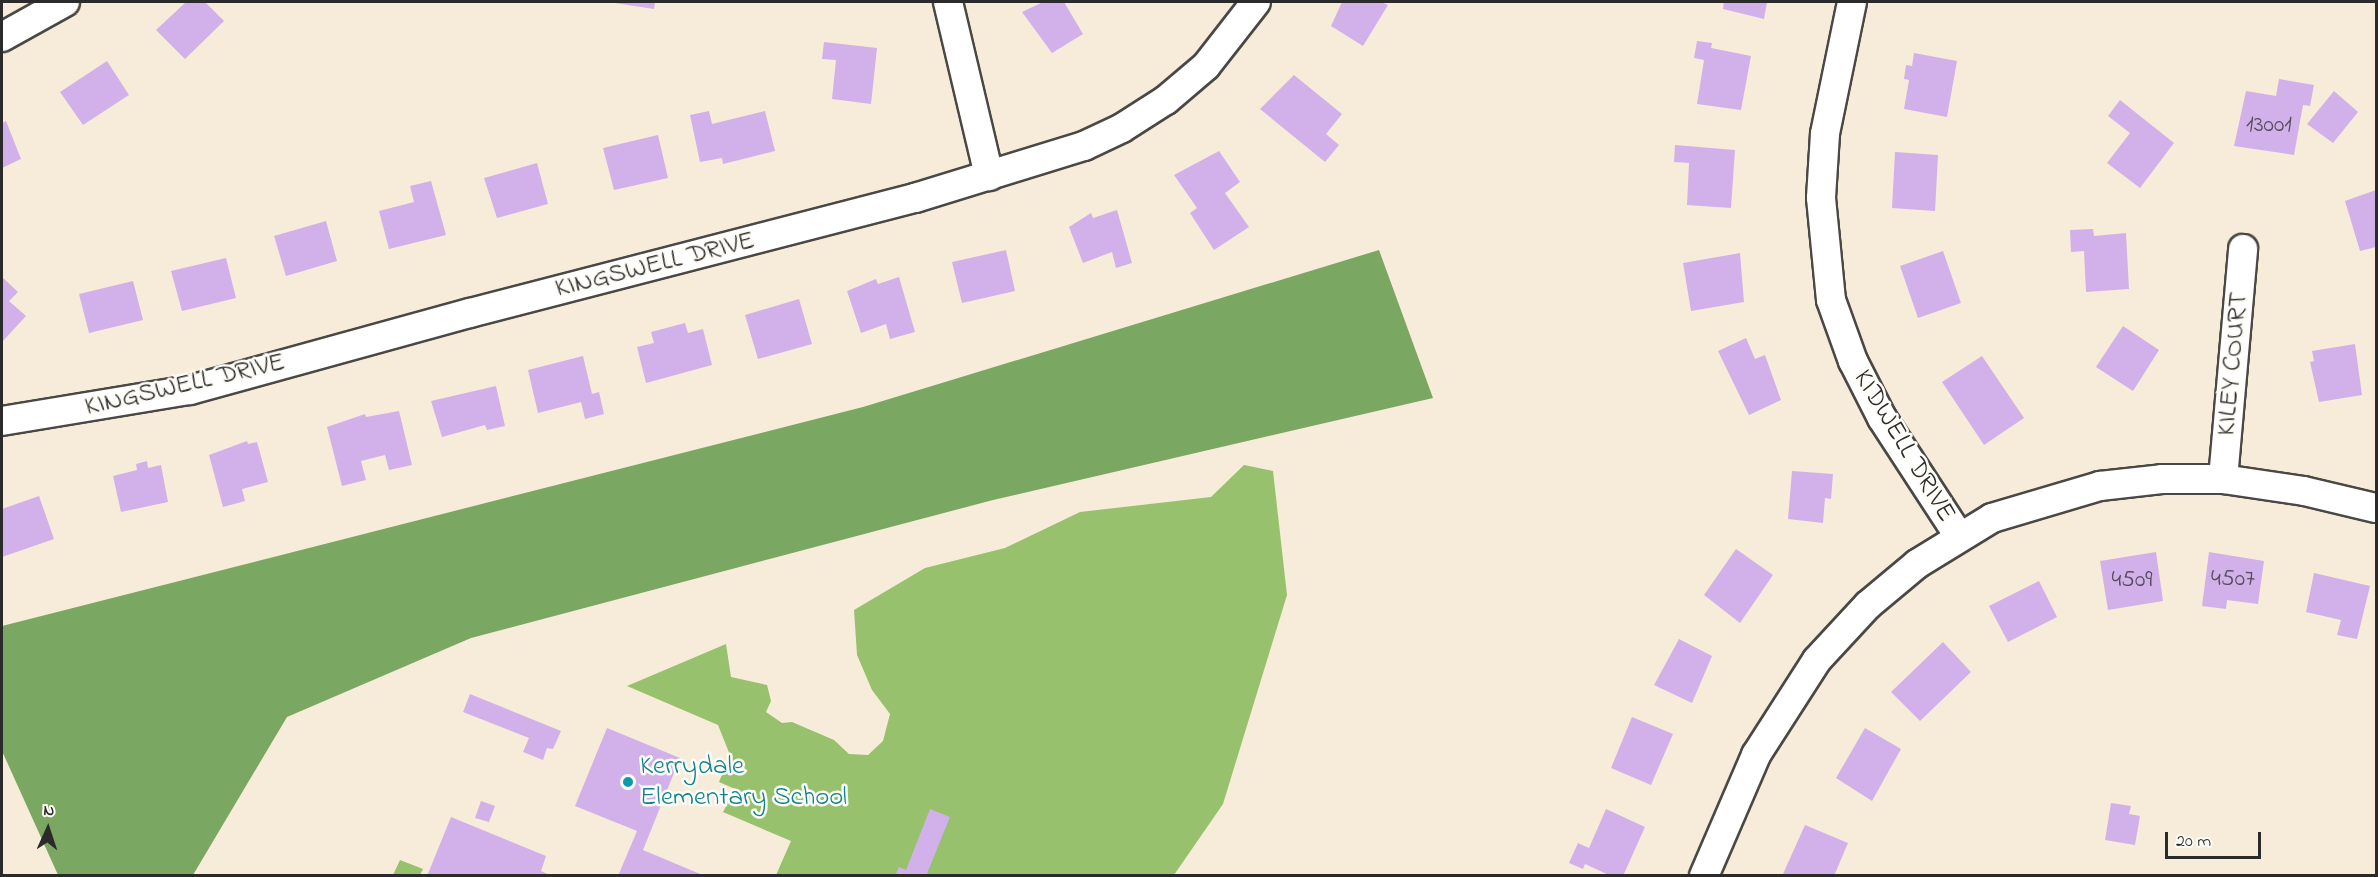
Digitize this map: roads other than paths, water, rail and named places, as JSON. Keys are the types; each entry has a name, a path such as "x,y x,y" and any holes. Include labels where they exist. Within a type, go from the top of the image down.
{"street":[{"path":"2,37 65,2"},
{"path":"948,2 990,176"},
{"name":"KINGSWELL DRIVE","path":"2,422 190,390 990,176 1084,146 1122,128 1166,100 1206,66 1256,2"},
{"name":"KIDWELL DRIVE","path":"1852,2 1824,156 1821,198 1831,300 1853,361 1882,418 1959,536"},
{"name":"KILEY COURT","path":"2223,479 2243,249"},
{"path":"1704,876 1756,755 1817,660 1868,605 1917,564 1959,536 1992,518 2100,486 2162,478 2223,479 2304,491 2376,508"}],"place":[{"name":"Kerrydale Elementary School","path":"628,782"}]}
